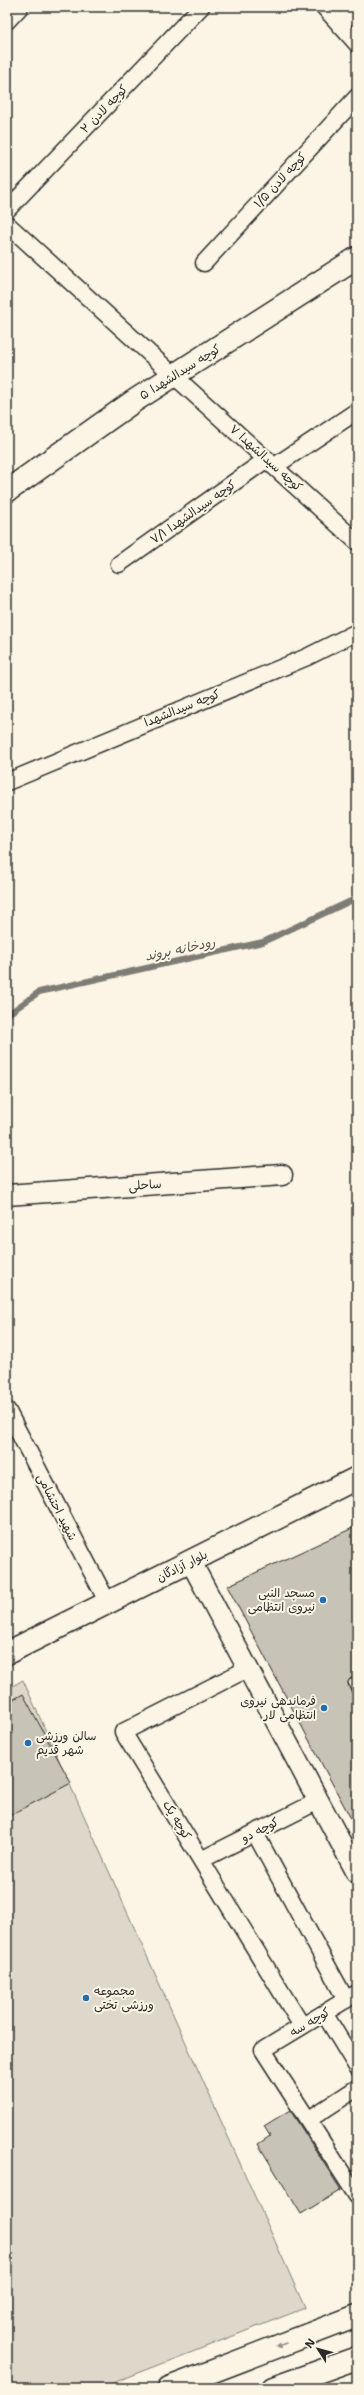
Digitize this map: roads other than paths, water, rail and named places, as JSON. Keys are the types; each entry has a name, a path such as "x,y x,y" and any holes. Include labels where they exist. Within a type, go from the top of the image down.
{"main road":[{"name":"کوچه سیدالشهدا ۵","path":"7,491 134,401 357,258"},
{"name":"بلوار آزادگان","path":"7,1653 357,1478"},
{"path":"169,2388 357,2316"},
{"path":"284,2386 357,2358"}],"street":[{"path":"7,21 20,7"},
{"name":"کوچه لادن ۲","path":"7,210 201,7"},
{"path":"324,7 357,44"},
{"path":"340,26 355,7"},
{"name":"کوچه لادن ۱/۵","path":"204,263 357,97"},
{"name":"کوچه سیدالشهدا ۷","path":"7,224 176,375 357,542"},
{"name":"کوچه سیدالشهدا ۷/۱","path":"119,564 271,462 357,411"},
{"name":"کوچه سیدالشهدا","path":"7,782 307,657 357,632"},
{"name":"ساحلی","path":"7,1194 282,1175"},
{"name":"شهید احتشامی","path":"7,1410 108,1603"},
{"path":"191,1562 357,1873"},
{"name":"کوچه یک","path":"247,1669 123,1732 302,2026"},
{"name":"کوچه دو","path":"201,1860 318,1801"},
{"path":"255,1833 351,1996"},
{"name":"کوچه سه","path":"308,2120 263,2050 324,2014 351,1996"},
{"path":"324,2014 357,2067"},
{"path":"356,2193 308,2120 357,2088"}],"waterway":[{"name":"رودخانه بروند","path":"7,1015 39,992 263,942 357,898"}],"place":[{"name":"مسجد النبی نیروی انتظامی","path":"323,1600"},
{"name":"فرماندهی نیروی انتظامی لار","path":"324,1708"},
{"name":"سالن ورزشی شهر قدیم","path":"28,1743"},
{"name":"مجموعه ورزشی تختی","path":"86,1998"}]}
